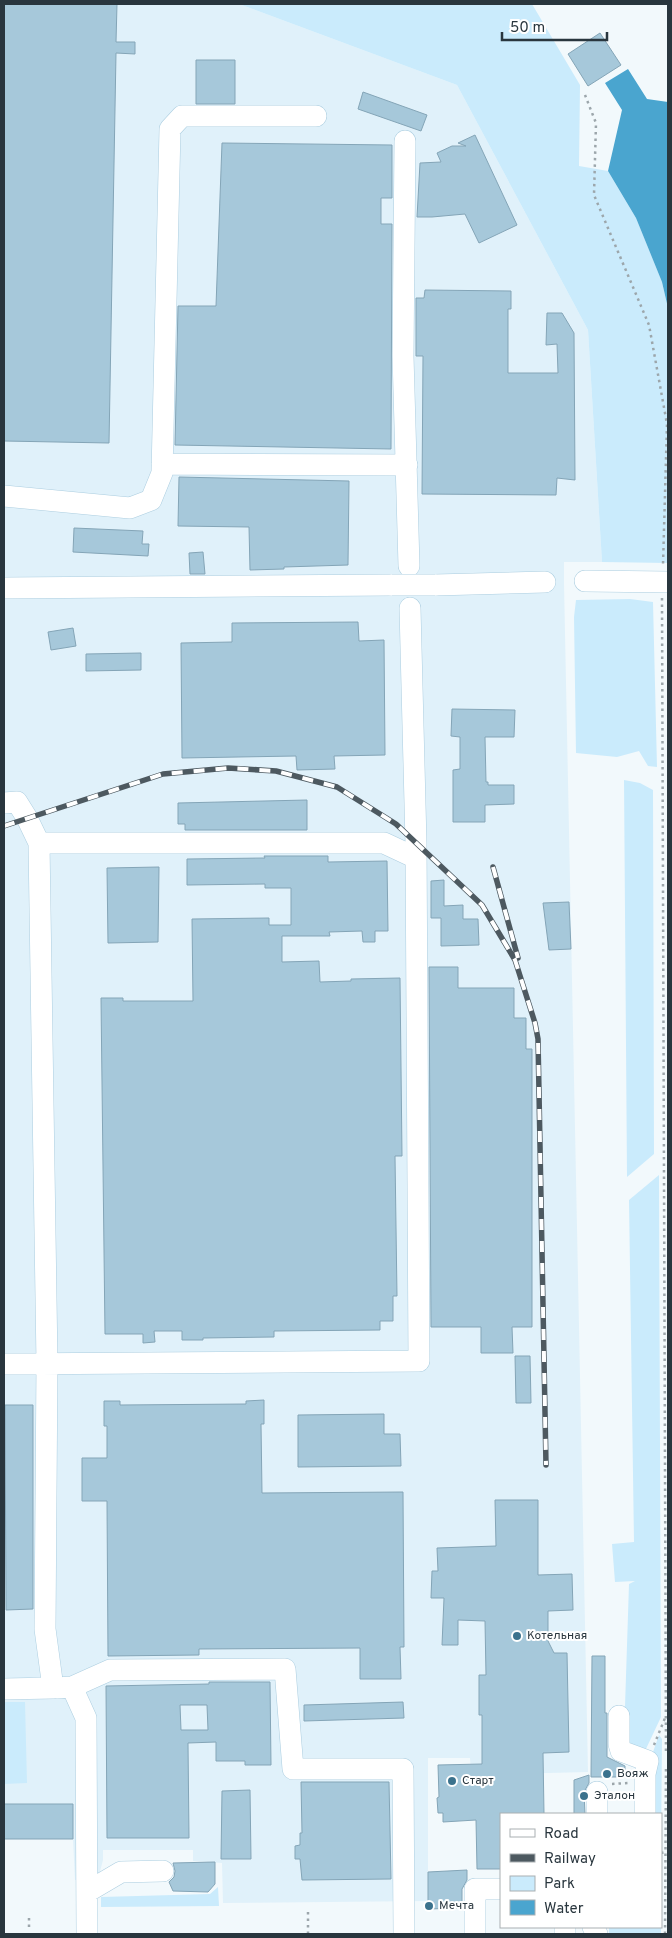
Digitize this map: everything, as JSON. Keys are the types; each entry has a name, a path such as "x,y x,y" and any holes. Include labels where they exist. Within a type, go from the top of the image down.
{"lane":[{"path":"4,496 130,508 151,500 162,473 170,129 182,116 316,116"},
{"path":"405,141 403,356 409,566"},
{"path":"162,464 407,465"},
{"path":"585,581 664,587"},
{"path":"4,588 435,585 545,582"},
{"path":"4,1364 419,1361 416,858 410,608"},
{"path":"4,803 17,802 39,843 47,1363 45,1628 62,1688 86,1718 87,1934"},
{"path":"39,843 384,843 416,858"},
{"path":"4,1688 62,1688 110,1670 285,1669 293,1769 404,1769 404,1934"},
{"path":"619,1716 619,1744 621,1751 648,1761 645,1774 645,1813"},
{"path":"597,1792 597,1813"},
{"path":"87,1892 121,1872 163,1871"},
{"path":"475,1934 475,1889 500,1889"}],"path":[{"path":"585,95 596,123 594,195 649,325 667,424 664,587 666,1934"},
{"path":"648,1761 666,1716"},
{"path":"662,1853 666,1852"},
{"path":"308,1908 308,1934"},
{"path":"29,1918 29,1928"}],"shaded area":[{"path":"4,4 239,4 457,85 588,330 602,562 564,562 564,583 588,1772 471,1775 470,1758 428,1758 428,1901 223,1903 222,1863 193,1861 193,1850 103,1850 103,1860 98,1879 75,1880 73,1839 4,1839"}],"green space":[{"path":"239,4 532,4 580,85 579,166 608,171 636,218 662,282 668,308 668,563 602,562 588,330 457,85"},
{"path":"630,599 653,602 657,767 648,766 639,751 617,757 576,753 574,617 576,600"},
{"path":"624,780 640,783 653,790 654,1154 627,1177"},
{"path":"659,1175 661,1717 645,1751 629,1749 624,1737 629,1584 635,1581 615,1582 612,1544 634,1542 629,1200"},
{"path":"4,1702 25,1702 27,1783 4,1784"},
{"path":"659,1735 662,1739 661,1813 647,1813 653,1752"},
{"path":"218,1887 219,1906 101,1907 101,1897 210,1894"},
{"path":"609,1928 661,1928 661,1934 609,1934"}],"water":[{"path":"628,69 647,99 668,102 668,308 662,282 636,218 608,171 622,110 605,83"}],"building":[{"path":"4,4 117,4 116,42 135,42 135,54 116,53 109,443 4,441"},
{"path":"600,33 621,65 588,86 568,54"},
{"path":"196,60 235,60 235,104 196,104"},
{"path":"363,92 427,115 421,131 358,109"},
{"path":"475,135 517,225 479,243 465,214 417,217 420,163 441,162 437,153 452,146 466,146 458,143"},
{"path":"222,143 392,145 392,198 381,198 381,224 392,224 391,449 175,445 178,306 216,306"},
{"path":"425,290 511,291 511,309 508,309 508,373 558,373 557,344 546,345 547,313 562,313 574,333 575,480 557,478 556,495 422,494 423,356 416,356 416,298 424,298"},
{"path":"179,477 349,481 348,565 250,570 249,527 178,526"},
{"path":"74,528 143,531 142,544 149,544 148,556 73,552"},
{"path":"203,552 205,574 190,574 189,553"},
{"path":"358,622 359,641 384,640 385,755 334,756 335,769 297,770 296,756 182,758 181,643 232,642 232,623"},
{"path":"73,628 76,646 51,650 48,632"},
{"path":"141,653 141,670 86,671 86,654"},
{"path":"452,709 515,710 514,737 485,737 486,782 488,782 488,785 514,785 514,804 485,805 485,822 453,822 453,770 460,769 460,737 451,736"},
{"path":"307,800 307,830 185,830 185,824 178,824 178,803"},
{"path":"264,856 328,856 328,862 387,861 388,931 375,931 375,942 363,942 362,931 329,932 330,936 282,936 282,962 319,961 320,982 400,978 402,1156 395,1156 397,1296 393,1296 393,1321 380,1321 380,1330 274,1331 274,1337 203,1338 203,1340 182,1340 182,1331 154,1331 155,1342 143,1343 143,1334 105,1334 101,998 123,998 123,1001 193,1001 192,919 269,918 269,925 291,925 291,888 265,888 265,884 187,885 187,859 265,858"},
{"path":"159,867 158,942 108,943 107,868"},
{"path":"444,880 444,906 463,905 463,919 478,919 479,945 441,946 441,918 431,918 431,881"},
{"path":"569,902 571,949 549,950 543,903"},
{"path":"429,967 458,967 458,988 514,988 514,1018 526,1018 526,1049 532,1049 532,1327 512,1327 513,1353 481,1353 481,1327 431,1327"},
{"path":"515,1356 530,1356 531,1403 516,1403"},
{"path":"264,1400 264,1424 261,1424 262,1493 403,1492 404,1647 400,1647 401,1679 360,1679 360,1648 199,1649 199,1655 108,1656 107,1501 82,1501 82,1458 107,1458 107,1426 104,1426 104,1401 120,1401 120,1405 246,1404 246,1401"},
{"path":"5,1405 33,1405 33,1609 6,1610"},
{"path":"384,1414 384,1434 400,1434 401,1466 298,1467 298,1415"},
{"name":"Котельная","path":"495,1500 538,1500 538,1575 572,1574 573,1610 548,1611 548,1641 554,1653 567,1653 569,1752 543,1753 544,1813 500,1813 500,1869 477,1869 476,1820 443,1822 443,1813 438,1813 438,1765 482,1764 482,1715 479,1715 479,1675 486,1675 485,1621 458,1620 458,1645 442,1645 444,1598 431,1598 432,1571 438,1571 437,1548 496,1546"},
{"path":"592,1656 605,1656 607,1757 625,1766 625,1777 591,1777"},
{"path":"209,1682 270,1682 271,1765 245,1765 245,1761 216,1761 216,1742 188,1743 189,1838 107,1838 106,1686 209,1684","holes":["180,1705 207,1705 208,1730 181,1730"]},
{"path":"403,1702 404,1718 304,1721 304,1705"},
{"path":"589,1775 589,1783 584,1792 585,1813 574,1813 574,1780"},
{"path":"301,1782 389,1782 391,1879 302,1880 300,1859 295,1859 295,1846 300,1845 300,1833 302,1833"},
{"path":"250,1790 251,1859 221,1859 222,1791"},
{"path":"4,1804 73,1804 73,1839 4,1839"},
{"path":"215,1862 215,1884 208,1892 173,1891 169,1882 174,1877 173,1863"},
{"path":"467,1870 467,1880 462,1889 462,1908 428,1909 428,1872"}],"railway":[{"path":"4,826 163,774 228,768 276,771 337,787 396,824 482,905 515,960 535,1023 538,1039 546,1465"},
{"path":"493,867 518,958"}],"place":[{"name":"Котельная","path":"517,1636"},
{"name":"Вояж","path":"607,1774"},
{"name":"Старт","path":"452,1781"},
{"name":"Эталон","path":"584,1796"},
{"name":"Мечта","path":"429,1906"}]}
